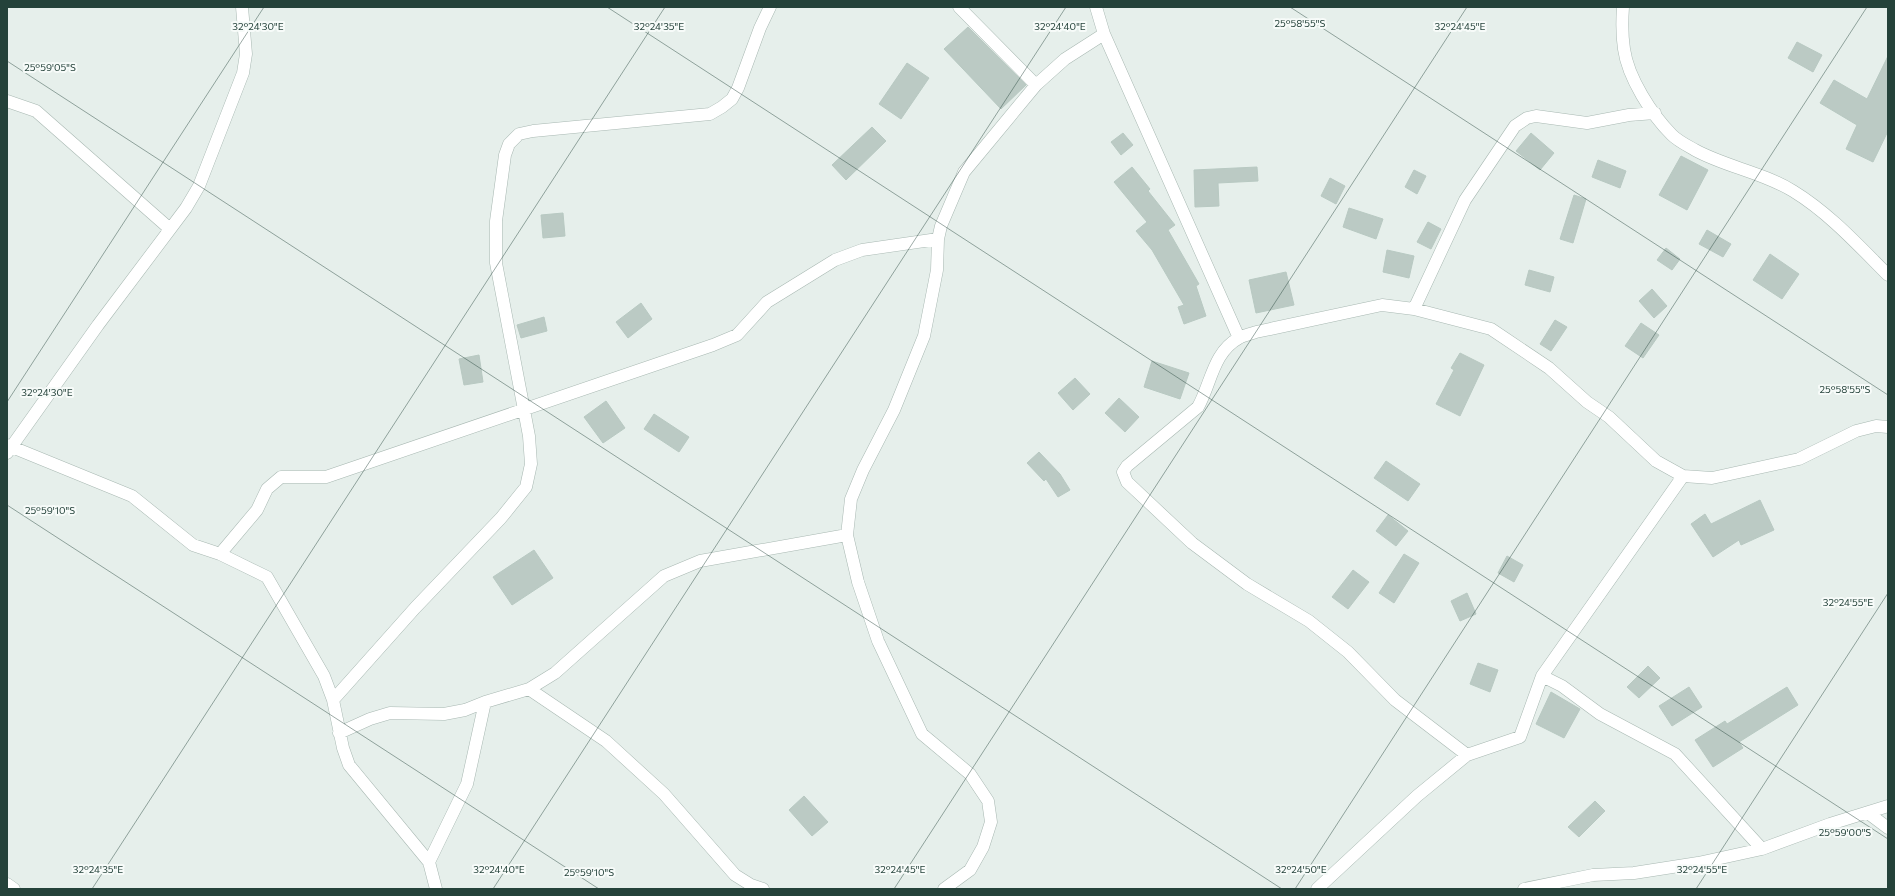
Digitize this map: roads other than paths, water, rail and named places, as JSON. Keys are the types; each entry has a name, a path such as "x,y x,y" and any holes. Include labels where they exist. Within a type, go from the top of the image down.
{"street":[{"path":"242,7 246,54 243,73 199,186 170,229 8,448 132,496 193,545 220,554 267,577 324,676 333,700 339,733 349,765 429,862 436,889"},
{"path":"333,700 415,608 501,518 526,487 530,464 530,436 496,263 496,221 505,155 509,144 519,134 533,131 710,114 732,99 738,88 760,28 770,7"},
{"path":"959,7 1036,85"},
{"path":"1096,7 1104,34 1239,338"},
{"path":"1623,7 1624,50 1631,72 1648,104 1673,136 1696,151 1769,178 1792,190 1838,226 1888,275"},
{"path":"944,889 970,870 983,847 991,822 988,802 970,774 922,734 878,641 858,582 848,535 851,499 863,470 894,410 924,336 937,270 938,239 941,226 964,172 1036,85 1065,59 1104,34"},
{"path":"7,101 36,111 170,229"},
{"path":"1414,309 1465,200 1515,126 1527,118 1536,116 1587,123 1629,115 1655,113"},
{"path":"220,554 257,510 267,489 280,477 326,477 713,345 737,335 767,302 835,260 862,250 938,239"},
{"path":"1467,754 1395,700 1343,647 1309,621 1247,584 1192,543 1127,482 1123,472 1126,466 1198,407 1205,395 1218,358 1230,344 1239,338 1256,332 1382,305 1414,309 1491,329 1548,368 1587,402 1609,417 1656,461 1683,476 1712,478 1799,459 1856,431 1876,426 1888,428"},
{"path":"1317,889 1417,796 1467,754 1520,738 1542,676 1683,476"},
{"path":"339,733 390,712 444,714 465,710 485,702 529,689 555,673 664,576 700,561 848,535"},
{"path":"1542,676 1562,686 1600,714 1675,754 1762,849"},
{"path":"529,689 606,741 664,794 736,875 751,885 763,889"},
{"path":"429,862 467,784 485,702"},
{"path":"1524,889 1551,886 1593,875 1634,873 1691,864 1762,849 1830,824 1888,806"},
{"path":"1868,812 1888,828"},
{"path":"7,884 14,889"}]}
